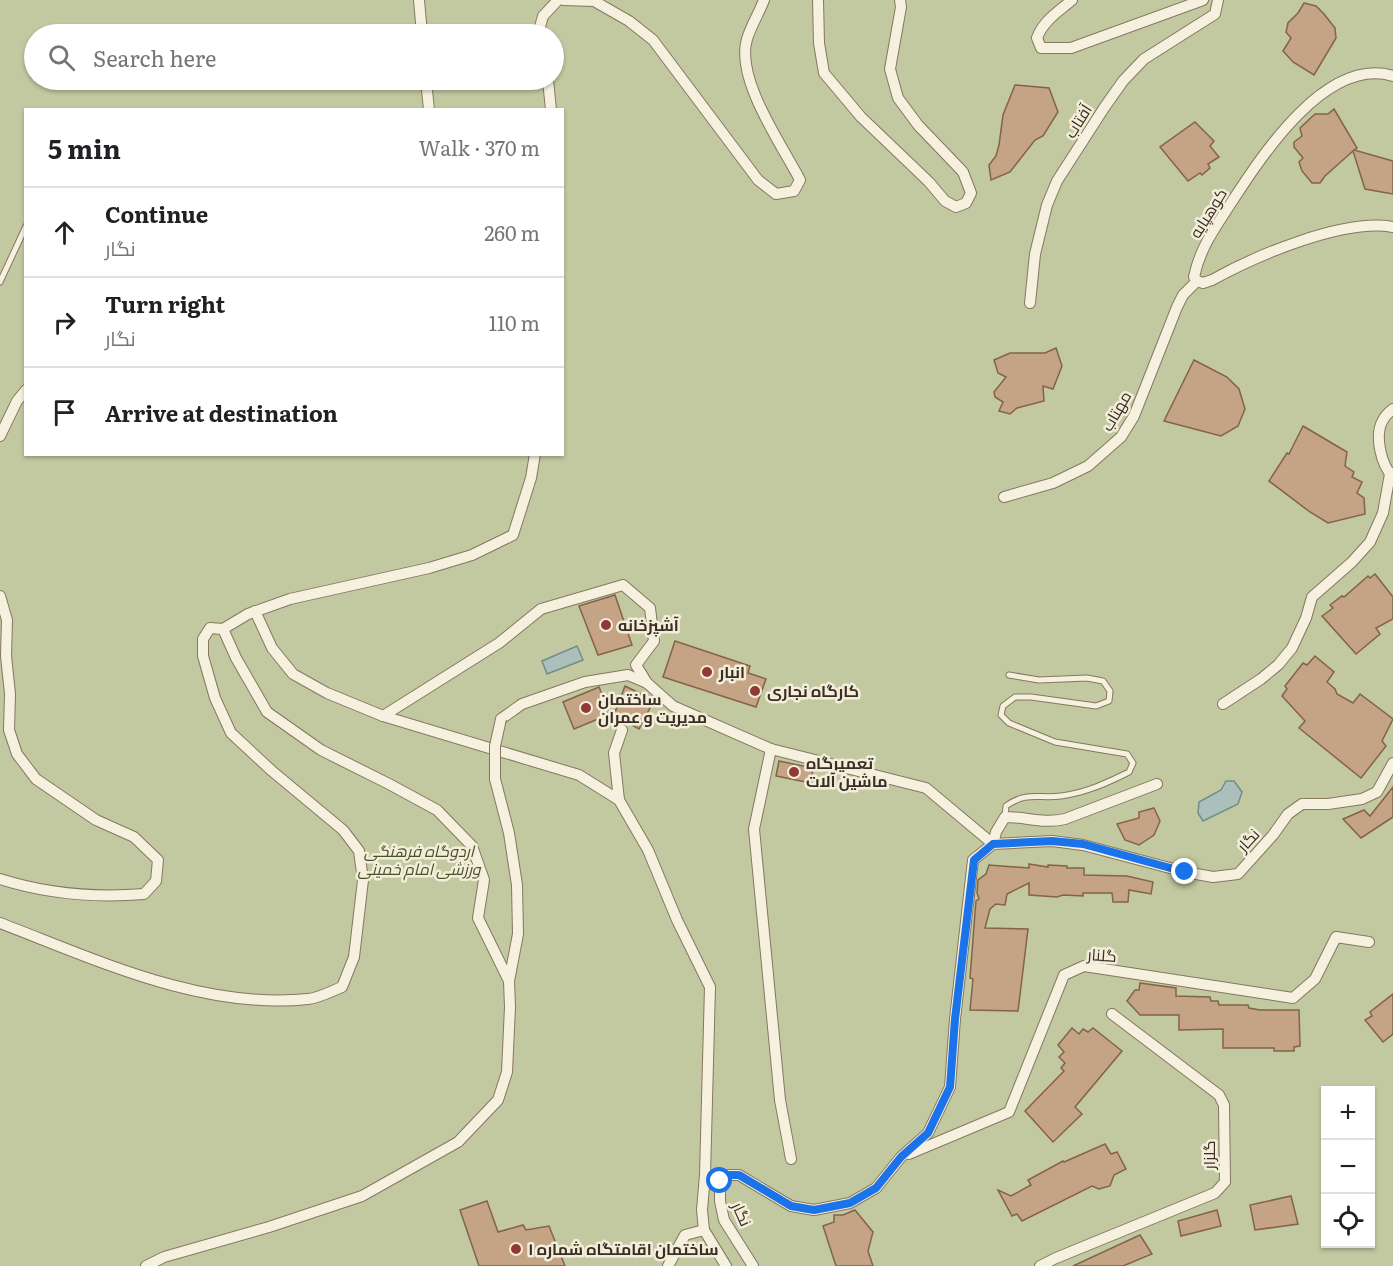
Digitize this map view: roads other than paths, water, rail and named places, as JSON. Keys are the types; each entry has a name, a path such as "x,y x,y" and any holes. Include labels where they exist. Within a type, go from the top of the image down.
{"street":[{"path":"419,0 421,24"},
{"path":"541,24 543,16 558,0"},
{"path":"564,0 594,1 629,21 653,40 758,180 776,194 794,191 800,180 759,104 746,70 746,40 764,0"},
{"path":"818,0 819,44 824,73 861,117 929,182 945,201 956,207 966,203 971,194 963,172 918,125 898,98 890,69 901,7 900,0"},
{"path":"1072,0 1040,29 1037,38 1041,48 1071,48 1203,0"},
{"name":"آفتاب","path":"1030,303 1035,254 1047,205 1058,181 1123,81 1144,59 1215,14 1218,0"},
{"name":"کوهپایه","path":"1197,281 1194,277 1202,250 1215,228 1274,141 1309,104 1338,84 1357,77 1371,74 1393,76"},
{"path":"427,90 429,108"},
{"path":"549,90 551,108"},
{"path":"1197,281 1203,283 1212,280 1294,242 1377,224 1393,227"},
{"name":"مهتاب","path":"1004,497 1053,483 1088,466 1121,437 1134,416 1176,307 1183,295 1197,281"},
{"path":"0,436 17,401 24,392"},
{"path":"1223,704 1261,679 1278,664 1292,648 1306,618 1312,597 1352,562 1370,542 1383,513 1392,474 1379,440 1379,428 1383,419 1393,409"},
{"path":"0,923 145,978 215,995 272,1000 310,999 342,987 354,957 363,880 359,851 343,830 272,771 231,733 215,698 203,656 203,639 210,628 223,629 255,611 290,599 429,568 472,555 513,535 531,478 535,456"},
{"path":"383,716 499,643 541,609 623,585 650,608 654,641 636,665 647,683 673,706 771,749 926,788 993,844"},
{"path":"0,596 7,620 9,730 17,754 36,778 96,820 134,837 158,860 156,881 144,894 108,897 45,892 0,879"},
{"path":"255,611 272,648 292,674 327,693 383,716 579,775 619,800"},
{"path":"223,629 236,658 267,712 321,750 437,810 472,846 484,880 478,918 509,981"},
{"path":"146,1266 164,1257 270,1227 362,1196 458,1142 498,1100 507,1072 509,981 518,934 517,885 509,833 495,779 495,746 501,719 522,704 585,682 628,675 647,683"},
{"path":"622,730 614,753 619,800 648,850 677,920 710,987 705,1180 702,1210 704,1230 726,1266"},
{"path":"771,749 754,829 780,1100 791,1159"},
{"name":"نگار","path":"993,844 1052,841 1083,844 1185,872 1213,877 1238,874 1273,835 1288,814 1302,804 1328,804 1362,799 1377,792 1393,763"},
{"path":"1005,817 1023,817 1050,822 1065,819 1157,784"},
{"name":"نگار","path":"753,1266 724,1220 720,1201 720,1181 729,1175 739,1175 791,1206 814,1210 850,1203 876,1188 901,1157 928,1133 950,1087 955,1019 974,860 993,844 996,832 1005,817"},
{"name":"گلنار","path":"901,1157 1009,1112 1064,975 1074,970 1084,966 1293,998 1316,979 1336,937 1369,942"},
{"name":"گلزار","path":"1040,1266 1215,1193 1225,1182 1224,1105 1219,1095 1112,1014"},
{"path":"705,1180 720,1181"},
{"path":"668,1266 685,1234 704,1230"}],"lane":[{"path":"0,282 24,230"},
{"path":"1005,817 1006,806 1017,798 1059,797 1082,792 1129,772 1133,763 1127,754 1055,742 1009,723 1001,715 1003,706 1015,697 1096,706 1109,701 1110,691 1103,681 1087,678 1039,680 1009,675"}],"water":[{"path":"577,646 583,660 547,674 542,661"},
{"path":"1226,781 1234,781 1242,792 1238,804 1203,821 1198,813 1199,802 1221,790"}],"place":[{"name":"آشپزخانه","path":"606,625"},
{"name":"انبار","path":"707,672"},
{"name":"کارگاه نجاری","path":"755,691"},
{"name":"ساختمان مدیریت و عمران","path":"586,708"},
{"name":"تعمیرگاه ماشین آلات","path":"794,772"},
{"name":"ساختمان اقامتگاه شماره ۱","path":"516,1249"}],"park label":[{"name":"اردوگاه فرهنگی ورزشی امام خمینی","path":"419,860"}]}
